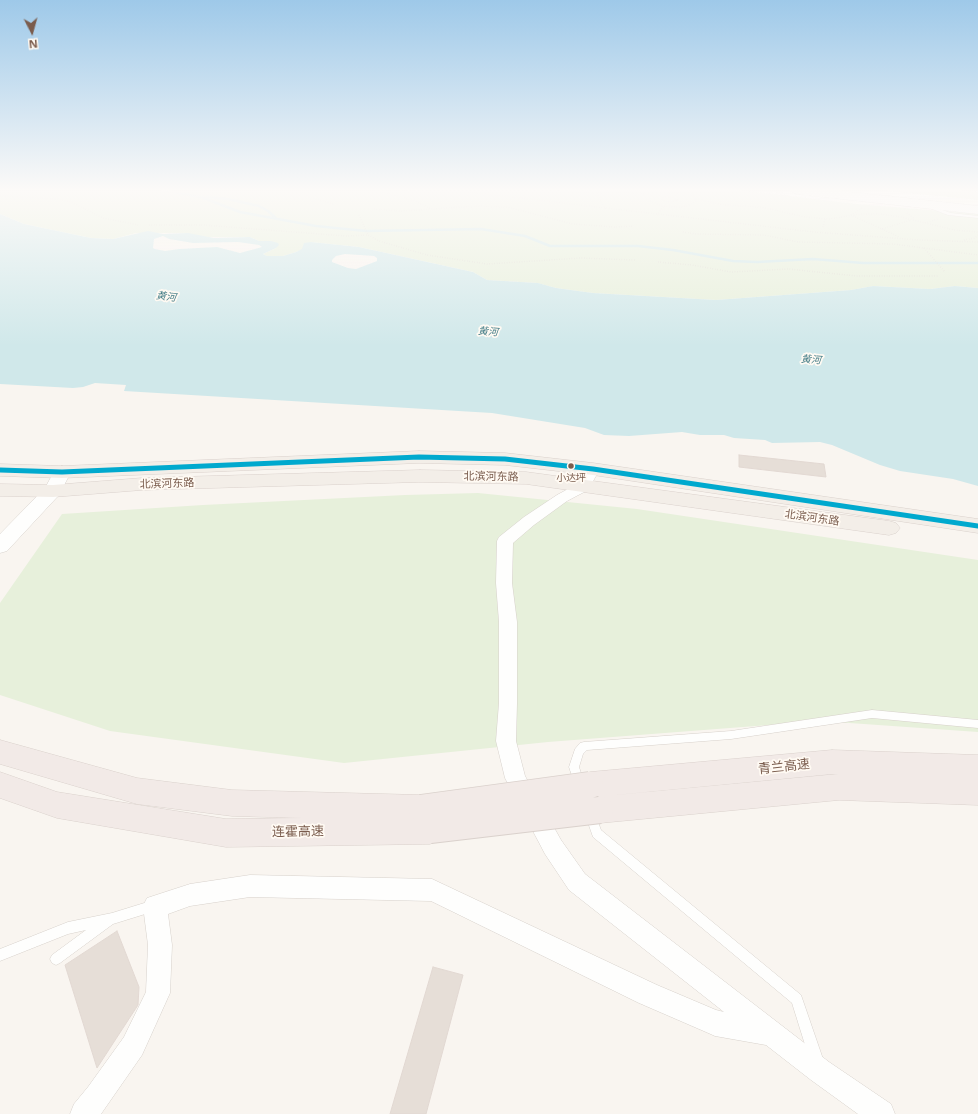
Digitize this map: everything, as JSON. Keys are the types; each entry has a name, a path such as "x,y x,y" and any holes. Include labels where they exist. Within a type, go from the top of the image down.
{"highway":[{"name":"连霍高速","path":"0,752 136,791 232,803 426,819"},
{"name":"青兰高速","path":"590,799 832,762 978,767"},
{"name":"连霍高速","path":"0,785 57,806 226,833 426,819 590,799"},
{"path":"590,799 839,787 978,792"}],"main road":[{"name":"北滨河东路","path":"4,470 62,472 419,457 505,460 588,478 978,541"},
{"name":"北滨河东路","path":"0,490 53,491 142,484 420,476 588,478 978,526"}],"street":[{"path":"0,546 53,491 62,472"},
{"path":"588,478 505,541 504,583 508,622 508,703 506,741 514,778 553,847 577,882 820,1071 881,1114"},
{"path":"84,1114 98,1097 133,1046 158,993 160,945 155,906 190,895 250,886 432,890 648,994 715,1023 774,1034"}],"lane":[{"path":"820,1071 797,999 597,833 590,799 574,767 579,752 584,746 731,735 872,714 978,724"},
{"path":"0,955 68,928 112,919 155,906"},
{"path":"56,958 112,919"}],"path":[{"path":"382,242 427,255 472,263 487,264 581,258 635,260"},
{"path":"798,242 868,242 923,247 978,255"},
{"path":"923,247 945,272"},
{"path":"658,262 692,265 731,272 789,269 856,276 938,276"}],"green space":[{"path":"272,242 978,242 978,288 955,286 930,289 873,286 851,290 716,300 593,293 556,288 537,283 487,280 473,272 359,247 311,242 302,250 283,256 267,256 263,254 276,248"},
{"path":"478,493 637,509 978,560 978,732 821,721 548,742 344,763 110,731 0,695 0,603 62,514 203,505"}],"water":[{"name":"黄河","path":"0,242 154,242 153,248 165,251 217,247 240,253 262,247 259,245 238,242 187,242 274,242 278,243 279,245 276,248 263,254 267,256 283,256 296,252 302,249 304,243 311,242 359,247 473,272 487,280 538,283 556,288 593,293 716,300 851,290 873,286 930,289 955,286 978,288 978,486 953,479 900,471 880,465 832,445 820,442 772,443 765,440 734,438 724,435 700,435 682,432 629,436 604,435 585,428 492,413 124,391 126,385 95,383 83,387 73,388 0,384","holes":["345,254 374,256 377,258 377,261 356,269 348,268 332,262 336,256"]}],"building":[{"path":"739,455 824,464 826,477 739,467"},
{"path":"117,931 139,987 138,1005 97,1068 65,965"},
{"path":"433,967 463,975 426,1114 390,1114"}],"waterway":[{"path":"540,242 550,246 638,246 673,250 733,261 757,262 813,259 863,263 978,263"}],"transit line":[{"path":"0,470 62,472 419,457 505,459 593,469 978,526"}],"place":[{"name":"小达坪","path":"571,466"}]}
